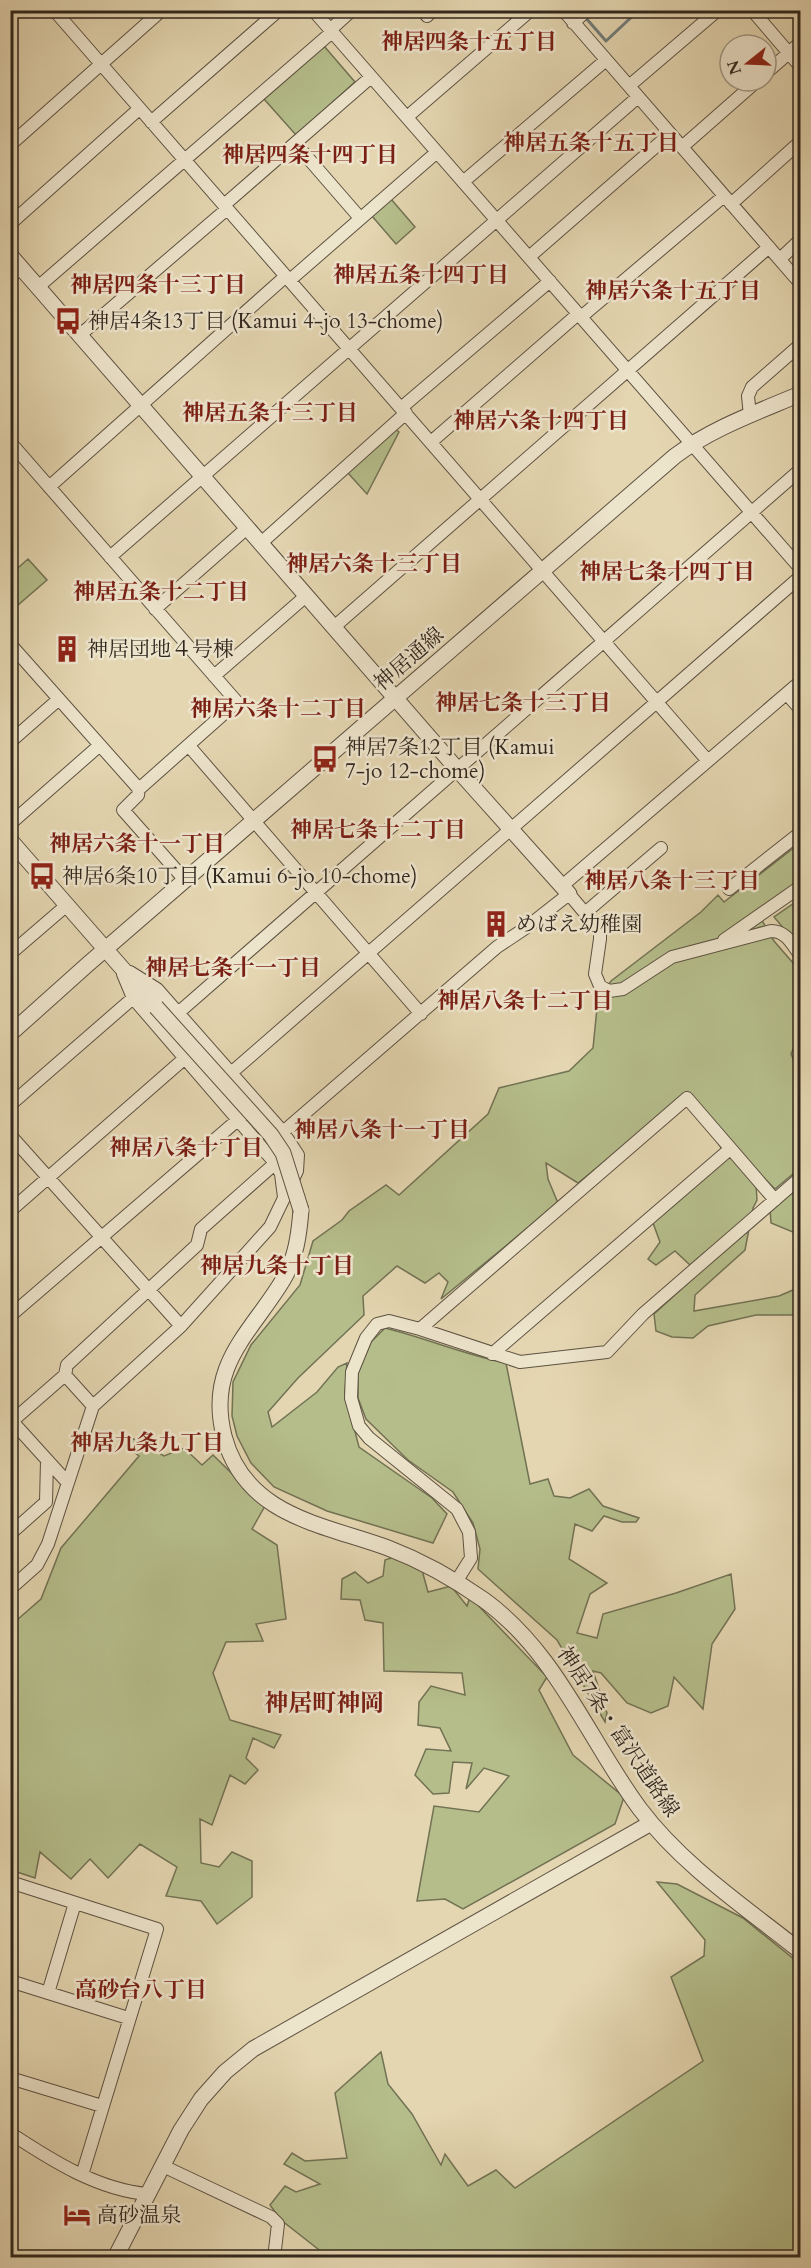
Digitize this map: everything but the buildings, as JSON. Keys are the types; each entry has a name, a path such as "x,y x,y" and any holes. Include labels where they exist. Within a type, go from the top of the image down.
{"street":[{"path":"54,10 708,761"},
{"path":"10,145 162,10"},
{"path":"151,122 279,10"},
{"path":"313,10 801,568"},
{"path":"38,287 331,31 352,10"},
{"path":"423,10 427,16 433,10"},
{"path":"407,117 531,10"},
{"path":"563,10 801,283"},
{"path":"573,23 587,10"},
{"path":"629,86 718,10"},
{"path":"752,10 801,66"},
{"path":"778,63 801,43"},
{"path":"464,182 606,60"},
{"path":"80,335 371,77"},
{"path":"681,147 743,93"},
{"path":"110,557 638,97"},
{"path":"10,224 139,109"},
{"path":"529,257 670,134"},
{"path":"431,442 580,316 801,142"},
{"path":"295,143 360,218"},
{"path":"49,486 140,405 437,152"},
{"path":"780,259 801,240"},
{"path":"334,627 769,247"},
{"path":"10,255 16,273 38,287 457,769 586,912 600,931 595,974 600,986 609,991 622,989 672,957 771,931 779,931 801,955"},
{"path":"261,543 550,281"},
{"path":"750,416 748,396 752,387 801,345"},
{"name":"神居通線","path":"10,1034 656,471 692,443 801,394"},
{"path":"10,442 237,702 139,789 138,795 123,810 185,880"},
{"path":"178,1013 801,470"},
{"path":"155,609 247,528"},
{"path":"231,1073 801,577"},
{"path":"214,676 306,596"},
{"path":"10,644 139,789"},
{"path":"282,1132 497,947 527,927 708,761 801,682"},
{"path":"787,694 801,708"},
{"path":"10,742 59,699"},
{"path":"10,824 100,745"},
{"path":"189,746 421,1014"},
{"path":"729,889 801,832"},
{"name":"神居7条・富沢道路線","path":"10,840 271,1135 283,1153 290,1171 301,1210 298,1240 293,1258 283,1280 236,1347 225,1372 221,1417 224,1435 235,1466 256,1492 278,1507 316,1525 426,1563 486,1601 542,1657 564,1687 611,1765 651,1822 681,1855 801,1951"},
{"path":"586,912 661,848"},
{"path":"719,944 801,887"},
{"path":"11,952 67,905"},
{"path":"13,1583 37,1565 48,1544 93,1406 181,1326 270,1227 297,1171 298,1155 257,1103 157,989 119,965"},
{"path":"119,965 133,998 276,1164 283,1184 284,1201"},
{"path":"10,1105 133,998"},
{"path":"10,1211 185,1058"},
{"path":"420,1329 687,1098 776,1200"},
{"path":"10,1316 257,1103"},
{"path":"10,1135 181,1326"},
{"path":"68,1483 11,1421 65,1375 67,1365 197,1245 201,1229 293,1147"},
{"path":"492,1354 730,1149"},
{"path":"456,1582 471,1558 469,1532 458,1509 369,1438 359,1426 351,1398 352,1372 366,1338 377,1324 388,1321 420,1329 520,1362 607,1352 643,1314 801,1178"},
{"path":"65,1375 93,1406"},
{"path":"10,1534 46,1502 47,1461"},
{"path":"115,2258 201,2099 225,2072 253,2049 651,1822"},
{"path":"10,1882 157,1929 82,2175"},
{"path":"48,1993 75,1903"},
{"path":"10,1981 128,2018"},
{"path":"10,2078 102,2106"},
{"path":"10,2133 82,2175 122,2190 148,2194"},
{"path":"163,2166 271,2217 278,2224 274,2258"}],"green space":[{"path":"324,46 355,82 296,135 264,99"},
{"path":"391,199 415,227 396,244 372,216"},
{"path":"395,429 399,432 367,494 348,473"},
{"path":"28,559 47,580 11,611 11,574"},
{"path":"800,843 800,881 757,912 774,941 800,971 800,1041 797,1040 791,1054 795,1063 800,1057 800,1168 775,1189 755,1169 757,1200 753,1208 745,1250 695,1295 694,1311 779,1296 800,1287 800,1315 756,1315 708,1326 693,1338 672,1337 656,1331 654,1314 710,1263 704,1253 690,1265 675,1251 656,1265 648,1259 660,1242 653,1223 728,1158 689,1093 578,1183 546,1163 548,1179 558,1203 441,1299 448,1282 439,1273 425,1283 397,1266 363,1296 364,1315 298,1378 268,1412 272,1427 317,1392 338,1367 347,1363 345,1393 359,1447 432,1498 447,1514 433,1543 327,1511 274,1487 251,1463 237,1436 232,1416 233,1382 251,1345 300,1285 313,1241 342,1220 349,1211 386,1185 399,1195 488,1114 499,1088 569,1071 593,1048 598,998 611,981 701,912 718,895 724,902"},
{"path":"800,899 800,948 774,917"},
{"path":"800,1186 800,1235 771,1223 770,1209"},
{"path":"385,1328 506,1363 530,1484 548,1479 554,1496 570,1498 589,1489 603,1506 639,1518 636,1522 622,1522 604,1516 592,1531 575,1524 569,1559 607,1583 590,1594 577,1633 597,1638 603,1614 731,1574 735,1609 712,1644 703,1709 674,1677 668,1706 651,1713 627,1703 601,1673 593,1671 607,1713 605,1722 557,1640 478,1569 480,1549 473,1523 453,1492 408,1460 366,1419 358,1398 358,1373 371,1342"},
{"path":"123,1433 164,1456 184,1448 202,1465 213,1455 265,1506 252,1529 277,1545 286,1619 256,1624 263,1641 226,1642 213,1673 230,1720 281,1735 274,1748 253,1738 246,1758 258,1770 245,1784 230,1775 212,1825 200,1819 201,1863 219,1867 232,1852 252,1861 252,1897 217,1924 201,1901 166,1896 177,1867 140,1844 108,1878 90,1859 71,1879 40,1852 35,1878 11,1870 10,1626 41,1599 61,1548 139,1456 119,1441"},
{"path":"397,1556 422,1570 428,1592 451,1586 467,1606 470,1597 547,1677 539,1690 573,1755 624,1797 615,1824 463,1909 445,1899 417,1901 434,1806 479,1812 509,1776 484,1768 466,1789 472,1763 453,1762 449,1793 433,1794 415,1775 426,1749 451,1751 440,1728 418,1725 419,1702 431,1686 465,1695 462,1673 384,1671 383,1623 365,1620 360,1600 341,1599 342,1579 355,1572 368,1583 383,1576 385,1560"},
{"path":"657,1882 677,1884 743,1918 800,1964 800,2257 322,2257 323,2253 281,2220 270,2205 285,2186 296,2192 320,2184 284,2164 292,2153 305,2161 347,2158 335,2093 381,2052 388,2084 412,2114 441,2165 445,2154 468,2186 496,2170 515,2188 703,2061 671,1977 704,1956 705,1940"}],"waterway":[{"path":"585,17 606,41 639,10"}],"place":[{"name":"神居4条13丁目 (Kamui 4-jo 13-chome)","path":"68,321"},
{"name":"神居団地４号棟","path":"67,649"},
{"name":"神居7条12丁目 (Kamui 7-jo 12-chome)","path":"325,759"},
{"name":"神居6条10丁目 (Kamui 6-jo 10-chome)","path":"42,876"},
{"name":"めばえ幼稚園","path":"496,924"},
{"name":"高砂温泉","path":"77,2215"}],"district":[{"name":"神居四条十五丁目","path":"469,42"},
{"name":"神居五条十五丁目","path":"591,143"},
{"name":"神居四条十四丁目","path":"310,155"},
{"name":"神居五条十四丁目","path":"421,275"},
{"name":"神居四条十三丁目","path":"158,285"},
{"name":"神居六条十五丁目","path":"673,291"},
{"name":"神居五条十三丁目","path":"270,413"},
{"name":"神居六条十四丁目","path":"541,421"},
{"name":"神居六条十三丁目","path":"374,564"},
{"name":"神居七条十四丁目","path":"667,572"},
{"name":"神居五条十二丁目","path":"161,592"},
{"name":"神居七条十三丁目","path":"523,703"},
{"name":"神居六条十二丁目","path":"278,709"},
{"name":"神居七条十二丁目","path":"378,830"},
{"name":"神居六条十一丁目","path":"137,844"},
{"name":"神居八条十三丁目","path":"672,881"},
{"name":"神居七条十一丁目","path":"233,968"},
{"name":"神居八条十二丁目","path":"525,1001"},
{"name":"神居八条十一丁目","path":"382,1130"},
{"name":"神居八条十丁目","path":"186,1148"},
{"name":"神居九条十丁目","path":"277,1266"},
{"name":"神居九条九丁目","path":"147,1443"},
{"name":"神居町神岡","path":"324,1703"},
{"name":"高砂台八丁目","path":"141,1990"}]}
